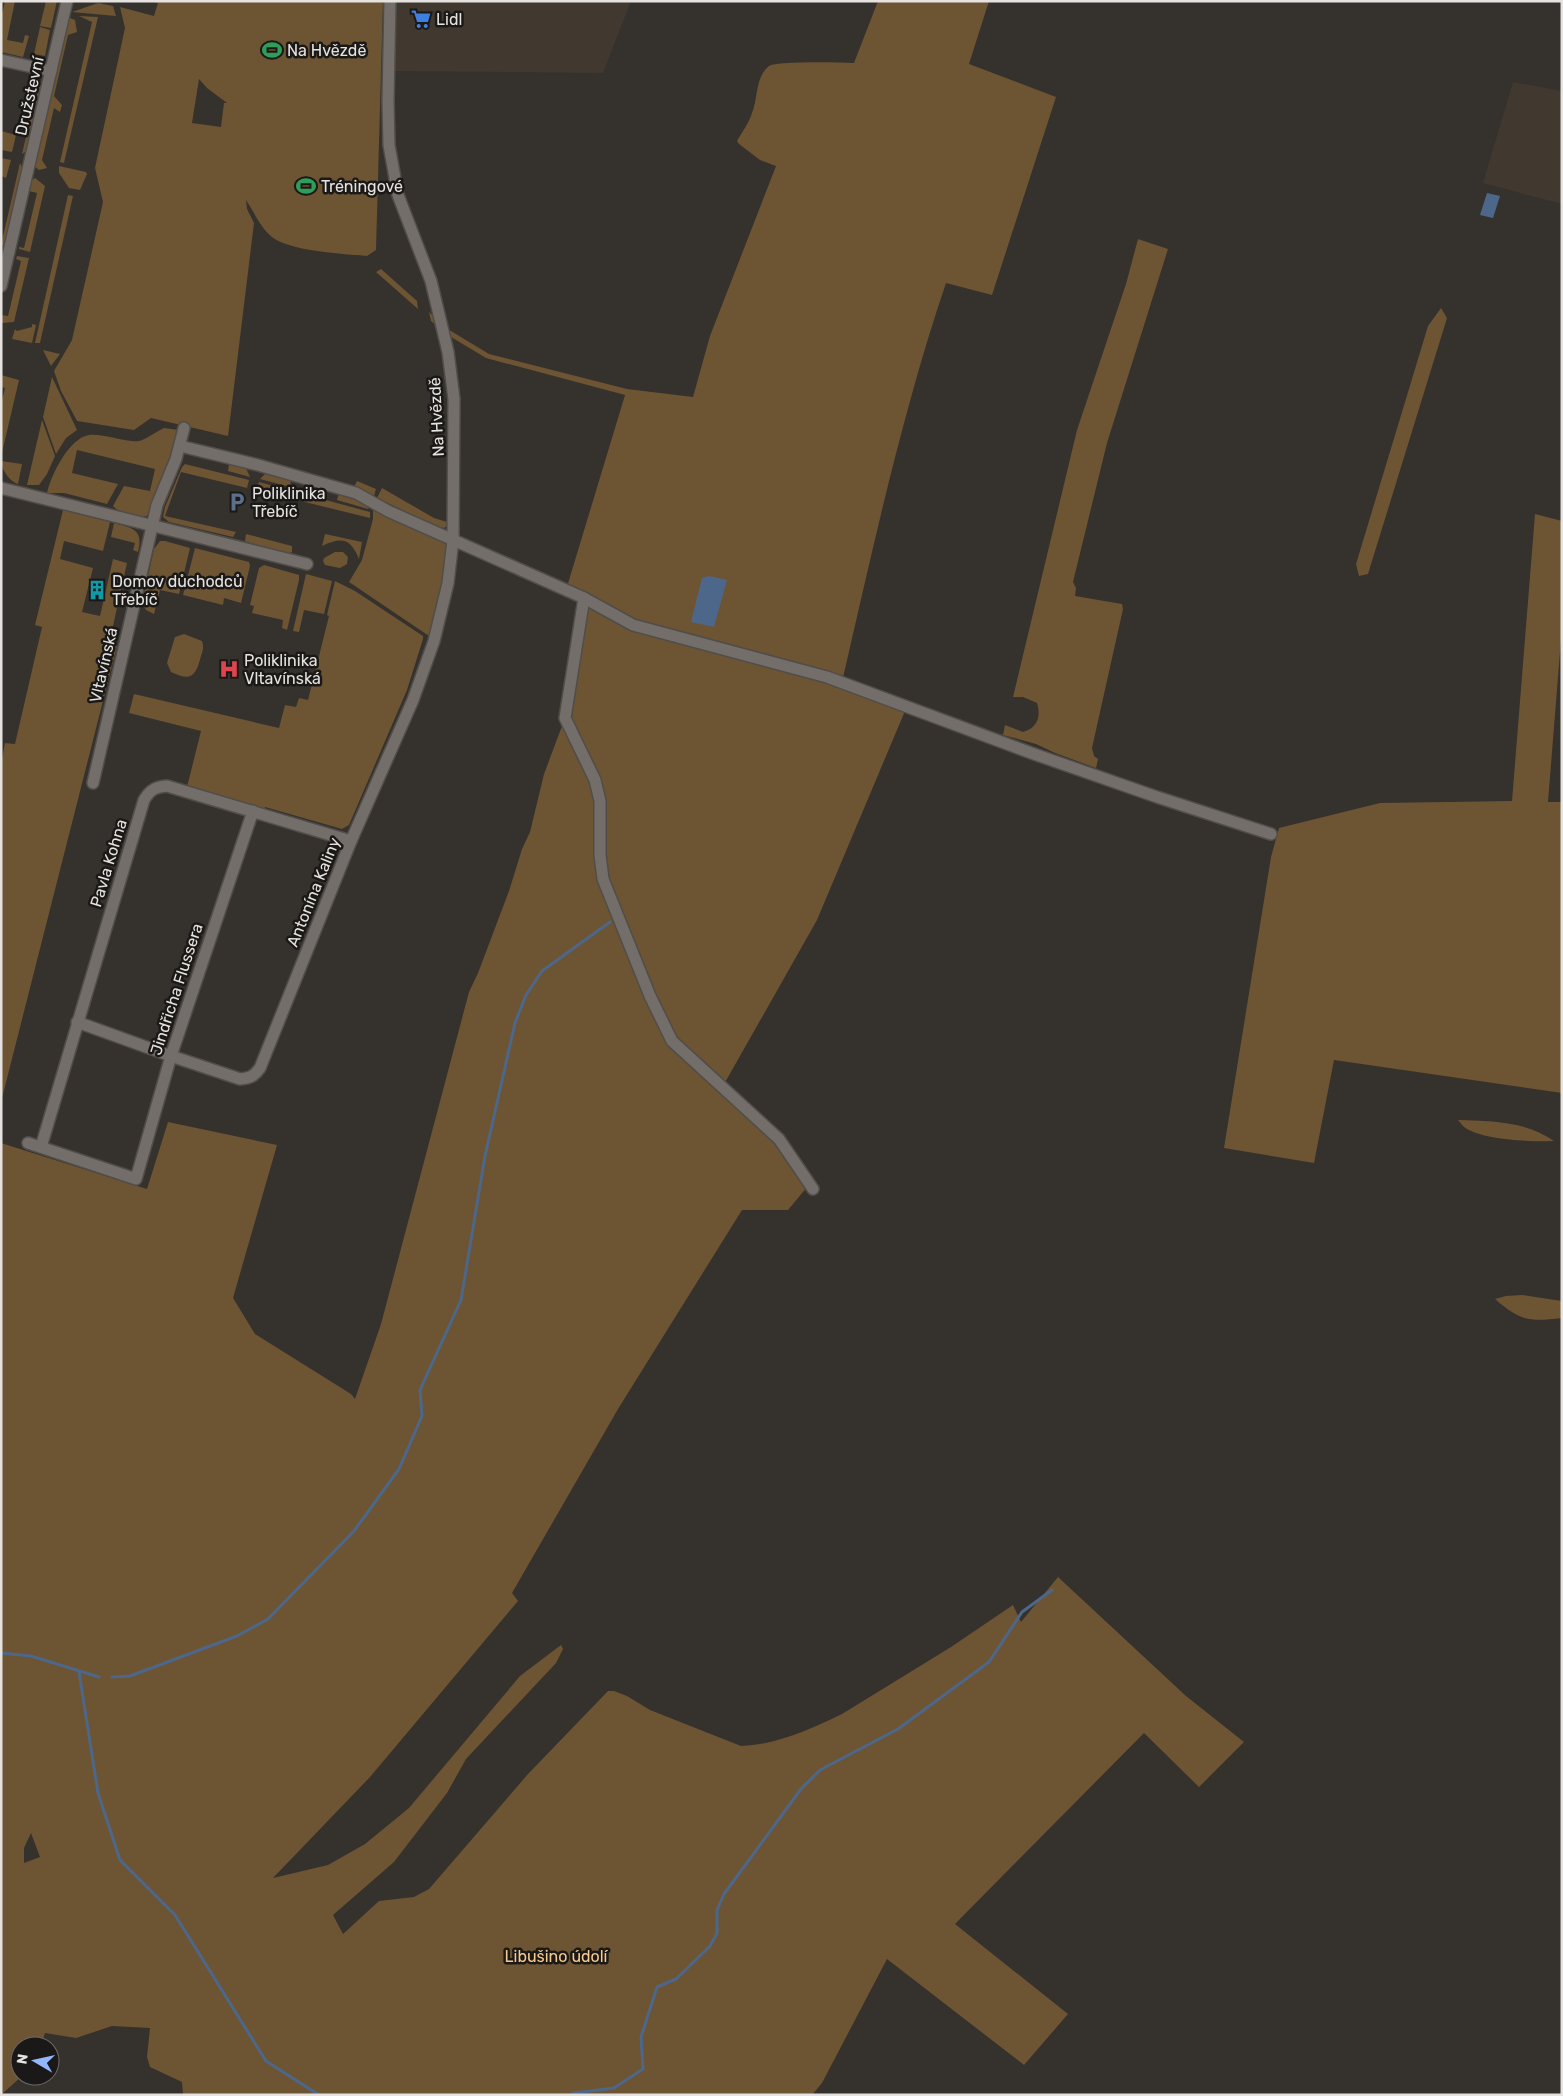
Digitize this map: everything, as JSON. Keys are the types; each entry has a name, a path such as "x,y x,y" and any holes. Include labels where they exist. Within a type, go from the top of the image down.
{"street":[{"name":"Družstevní","path":"1,286 67,1"},
{"name":"Na Hvězdě","path":"390,1 389,145 398,195 431,281 448,352 454,399 454,540"},
{"path":"1,60 51,71"},
{"name":"Vltavínská","path":"92,783 157,505 180,446 184,428"},
{"path":"180,446 339,487 388,511 584,598 633,626 828,677 1069,766 1271,834"},
{"path":"1,488 307,564"},
{"name":"Antonína Kaliny","path":"77,1022 240,1079 255,1075 260,1068 351,841 412,700 434,641 448,583 454,540"},
{"path":"584,598 565,718 596,780 600,801 600,855 603,879 650,996 672,1041 779,1139 813,1189"},
{"name":"Pavla Kohna","path":"41,1147 144,800 150,790 158,786 167,786 351,841"},
{"name":"Jindřicha Flussera","path":"28,1143 141,1181 171,1056 253,811"}],"shaded area":[{"path":"396,1 631,1 603,73 395,71"},
{"path":"1513,82 1562,91 1562,204 1483,183"}],"green space":[{"path":"5,1 15,1 7,40 23,43 25,35 29,36 23,57 1,52 1,19"},
{"path":"46,1 57,1 51,28 40,26"},
{"path":"151,1 383,1 376,250 367,256 303,249 280,242 272,237 264,228 246,200 247,209 254,223 228,436 151,418 134,430 77,421 61,391 54,371 72,340 103,202 95,168 125,28 120,7 154,16 158,3","holes":["199,79 207,88 227,103 224,103 221,127 192,123"]},
{"name":"Libušino údolí","path":"878,1 989,1 969,64 1056,97 992,295 946,283 930,332 889,481 842,682 905,711 817,920 723,1086 779,1139 808,1186 788,1210 742,1210 618,1409 512,1593 518,1601 370,1777 273,1878 328,1865 365,1844 409,1808 520,1676 561,1645 563,1649 556,1663 466,1759 447,1793 394,1862 333,1915 343,1934 379,1901 414,1897 429,1889 528,1774 608,1691 614,1691 627,1696 650,1710 741,1746 767,1743 806,1730 842,1714 951,1647 1013,1605 1021,1622 1058,1577 1186,1696 1244,1742 1199,1787 1144,1733 955,1924 1068,2014 1024,2065 887,1959 822,2083 812,2095 183,2095 182,2082 150,2067 147,2057 150,2028 112,2026 76,2038 45,2033 44,2036 10,2036 11,2086 1,2095 1,1143 147,1189 168,1122 277,1145 233,1298 255,1334 351,1394 355,1399 381,1324 469,992 478,973 509,891 522,849 530,832 544,774 565,718 584,598 566,590 625,395 486,358 446,334 431,321 429,312 446,328 489,354 627,389 693,397 710,336 776,166 760,160 737,141 751,117 757,88 764,71 774,64 810,62 854,63","holes":["31,1833 40,1857 24,1863 24,1848"]},
{"path":"98,3 113,6 116,16 72,12"},
{"path":"79,16 98,17 64,163 60,162 92,22"},
{"path":"70,18 75,20 77,32 68,35 54,96 62,105 60,112 54,108 42,160 47,168 39,170 35,167 35,163"},
{"path":"40,27 50,30 45,56 34,54"},
{"path":"39,81 43,82 28,150 22,154"},
{"path":"1,131 16,135 12,152 1,150"},
{"path":"1,158 11,160 6,178 1,176"},
{"path":"20,163 23,169 5,246 1,245"},
{"path":"59,166 86,172 87,174 80,190 69,188 59,173"},
{"path":"35,178 45,186 30,252 19,249 19,247 24,248 37,193 29,191 32,180"},
{"path":"68,195 73,196 40,343 35,343"},
{"path":"1138,239 1168,249 1107,443 1073,582 1076,588 1075,596 1122,604 1123,609 1092,748 1094,756 1098,759 1096,768 1036,744 1003,735 1005,725 1023,732 1032,728 1037,721 1039,712 1037,703 1023,697 1013,697 1077,430 1126,284"},
{"path":"17,256 29,258 14,322 2,323 1,315 8,316 21,261 16,259"},
{"path":"381,269 417,301 418,309 376,272"},
{"path":"1441,308 1447,318 1368,574 1359,576 1356,564 1428,326"},
{"path":"32,324 36,325 32,343 12,339 15,329 17,331 32,327"},
{"path":"43,350 60,354 51,366"},
{"path":"1,375 19,380 1,457 1,405 5,388 1,387"},
{"path":"52,377 77,430 66,438 56,454 43,417"},
{"path":"42,420 55,456 47,474 39,485 27,485"},
{"path":"164,428 179,430 170,459 147,516 129,515 113,506 124,486 150,491 155,469 77,450 72,473 118,484 107,504 64,493 47,493 52,477 62,458 82,438 94,435 139,441"},
{"path":"1,461 22,464 18,484 6,475"},
{"path":"185,464 249,480 247,488 181,472 165,516 236,532 233,537 169,522 163,517 165,507 182,467"},
{"path":"229,464 246,468 250,477 228,471"},
{"path":"266,473 291,480 290,487 260,479"},
{"path":"357,481 376,489 374,496 354,487"},
{"path":"259,482 370,512 370,518 256,490"},
{"path":"382,488 434,518 447,522 449,525 444,528 438,527 377,498"},
{"path":"339,493 370,506 368,509 337,500"},
{"path":"373,508 446,544 443,576 429,636 349,582 362,560 373,519"},
{"path":"63,510 110,522 103,551 64,541 60,559 93,568 82,612 100,616 113,559 127,563 109,644 117,646 1,1102 1,764 5,743 15,744 42,627 35,625"},
{"path":"1535,514 1562,521 1562,627 1548,802 1562,802 1562,1093 1334,1060 1314,1163 1224,1148 1271,857 1279,828 1380,803 1512,801"},
{"path":"114,523 131,528 138,534 138,552 133,550 135,543 111,537"},
{"path":"246,534 292,546 292,552 288,554 250,545 245,541"},
{"path":"325,534 362,542 359,559 349,543 345,541 335,541 322,546"},
{"path":"160,541 190,548 179,594 160,590 154,614 146,610 142,603 154,549"},
{"path":"195,548 249,562 250,566 241,603 224,598 223,605 183,595"},
{"path":"335,552 343,552 348,557 347,564 340,568 325,565 324,558"},
{"path":"264,565 299,575 287,630 282,628 283,620 252,613 254,606 250,605 259,568"},
{"path":"306,574 332,581 324,614 304,610 299,632 293,631"},
{"path":"335,581 355,591 423,636 407,690 349,825 342,829 265,807 264,810 187,787 201,731 129,713 134,694 279,728 285,705 296,707 299,698 308,700 329,616 327,615"},
{"path":"184,634 202,641 203,645 197,668 188,677 171,672 167,663 175,637"},
{"path":"1458,1120 1508,1123 1532,1129 1554,1141 1522,1141 1486,1136 1467,1129"},
{"path":"1522,1295 1562,1301 1562,1318 1533,1320 1519,1316 1495,1299"}],"water":[{"path":"1487,193 1500,196 1493,218 1480,215"},
{"path":"709,576 727,580 714,627 691,622 702,578"}],"waterway":[{"path":"112,1677 130,1676 237,1636 268,1619 354,1531 399,1469 422,1416 420,1390 461,1300 485,1156 515,1023 526,995 542,971 610,922"},
{"path":"571,2095 614,2088 643,2069 641,2037 657,1987 676,1979 710,1946 717,1933 717,1910 724,1894 801,1789 820,1770 898,1729 989,1662 1022,1612 1052,1590"},
{"path":"1,1653 31,1656 99,1677"},
{"path":"79,1672 98,1793 120,1860 175,1915 266,2061 319,2095"}],"place":[{"name":"Lidl","path":"421,19"},
{"name":"Na Hvězdě","path":"272,50"},
{"name":"Tréningové","path":"306,186"},
{"name":"Poliklinika Třebíč","path":"237,502"},
{"name":"Domov důchodců Třebíč","path":"97,590"},
{"name":"Poliklinika Vltavínská","path":"229,669"}]}
